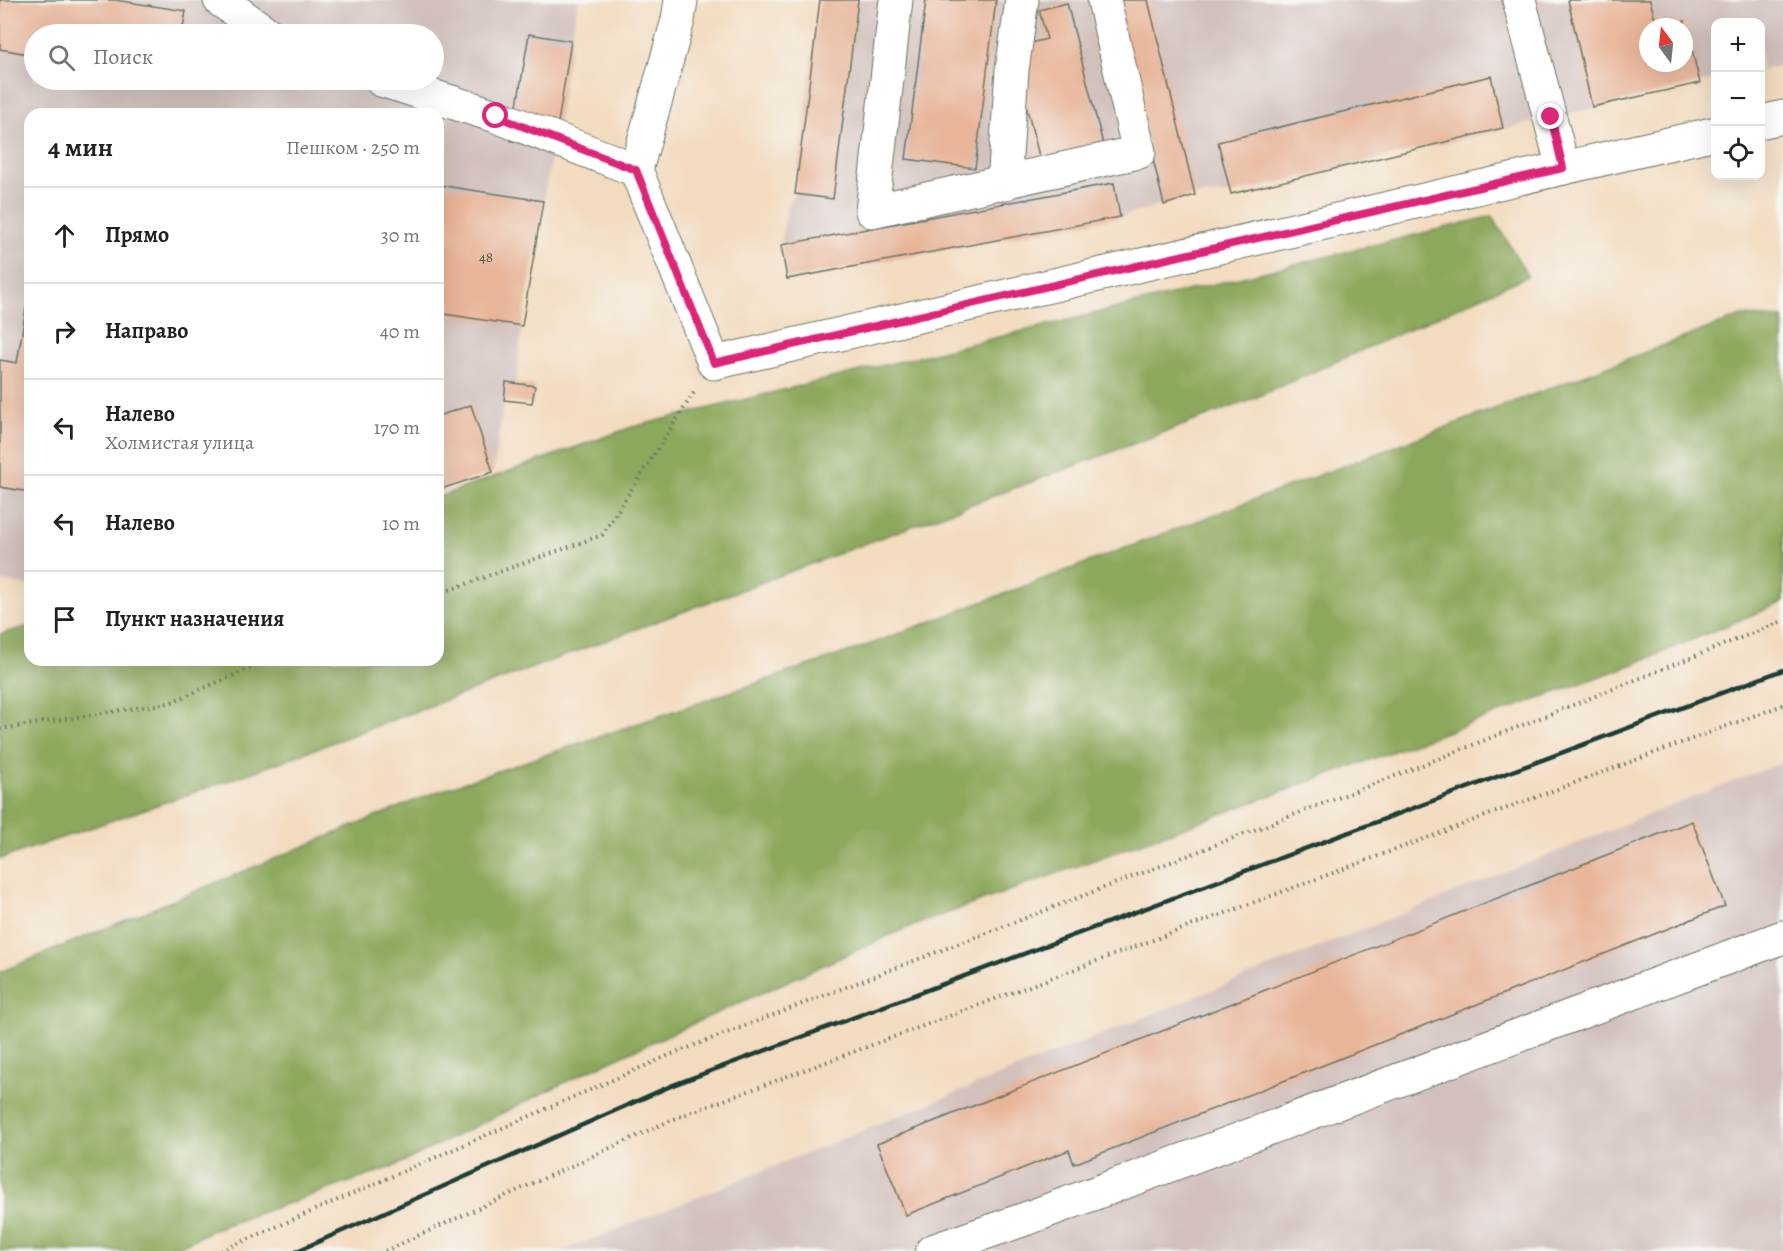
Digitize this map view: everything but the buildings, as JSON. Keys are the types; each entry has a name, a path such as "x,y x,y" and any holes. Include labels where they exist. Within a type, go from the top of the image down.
{"lane":[{"path":"220,0 254,24"},
{"path":"681,0 678,21 636,170 714,363 1711,134"},
{"path":"896,0 872,211 1139,152 1104,0"},
{"path":"1004,183 1012,70 1022,0"},
{"path":"1519,0 1563,168"},
{"path":"413,90 496,116 636,170"},
{"path":"1765,121 1783,117"},
{"path":"932,1251 1084,1197 1783,937"}],"path":[{"path":"444,592 602,535 714,363"},
{"path":"221,1251 672,1054 1410,770 1783,621"},
{"path":"0,729 169,703 255,666"},
{"path":"386,1251 676,1118 1783,705"}],"shaded area":[{"path":"0,0 578,0 522,326 516,383 535,386 532,403 504,400 493,472 444,488 444,108 24,108 24,585 0,581"},
{"path":"820,0 1783,0 1783,65 1765,69 1765,18 1711,18 1711,80 1231,194 1195,195 1120,217 787,279 781,245 787,207 795,194"},
{"path":"1783,762 1783,1251 563,1251 1688,799"}],"green space":[{"path":"1492,216 1528,276 1248,401 253,772 0,859 0,634 24,628 24,666 444,666 444,495 632,427"},
{"path":"1741,316 1783,318 1783,602 1634,664 904,929 590,1070 393,1167 214,1229 171,1251 0,1251 0,972 433,793 863,647"}],"railway":[{"path":"297,1251 673,1085 1783,670"}],"route":[{"path":"496,116 636,170 714,363 1563,168 1551,117"}]}
